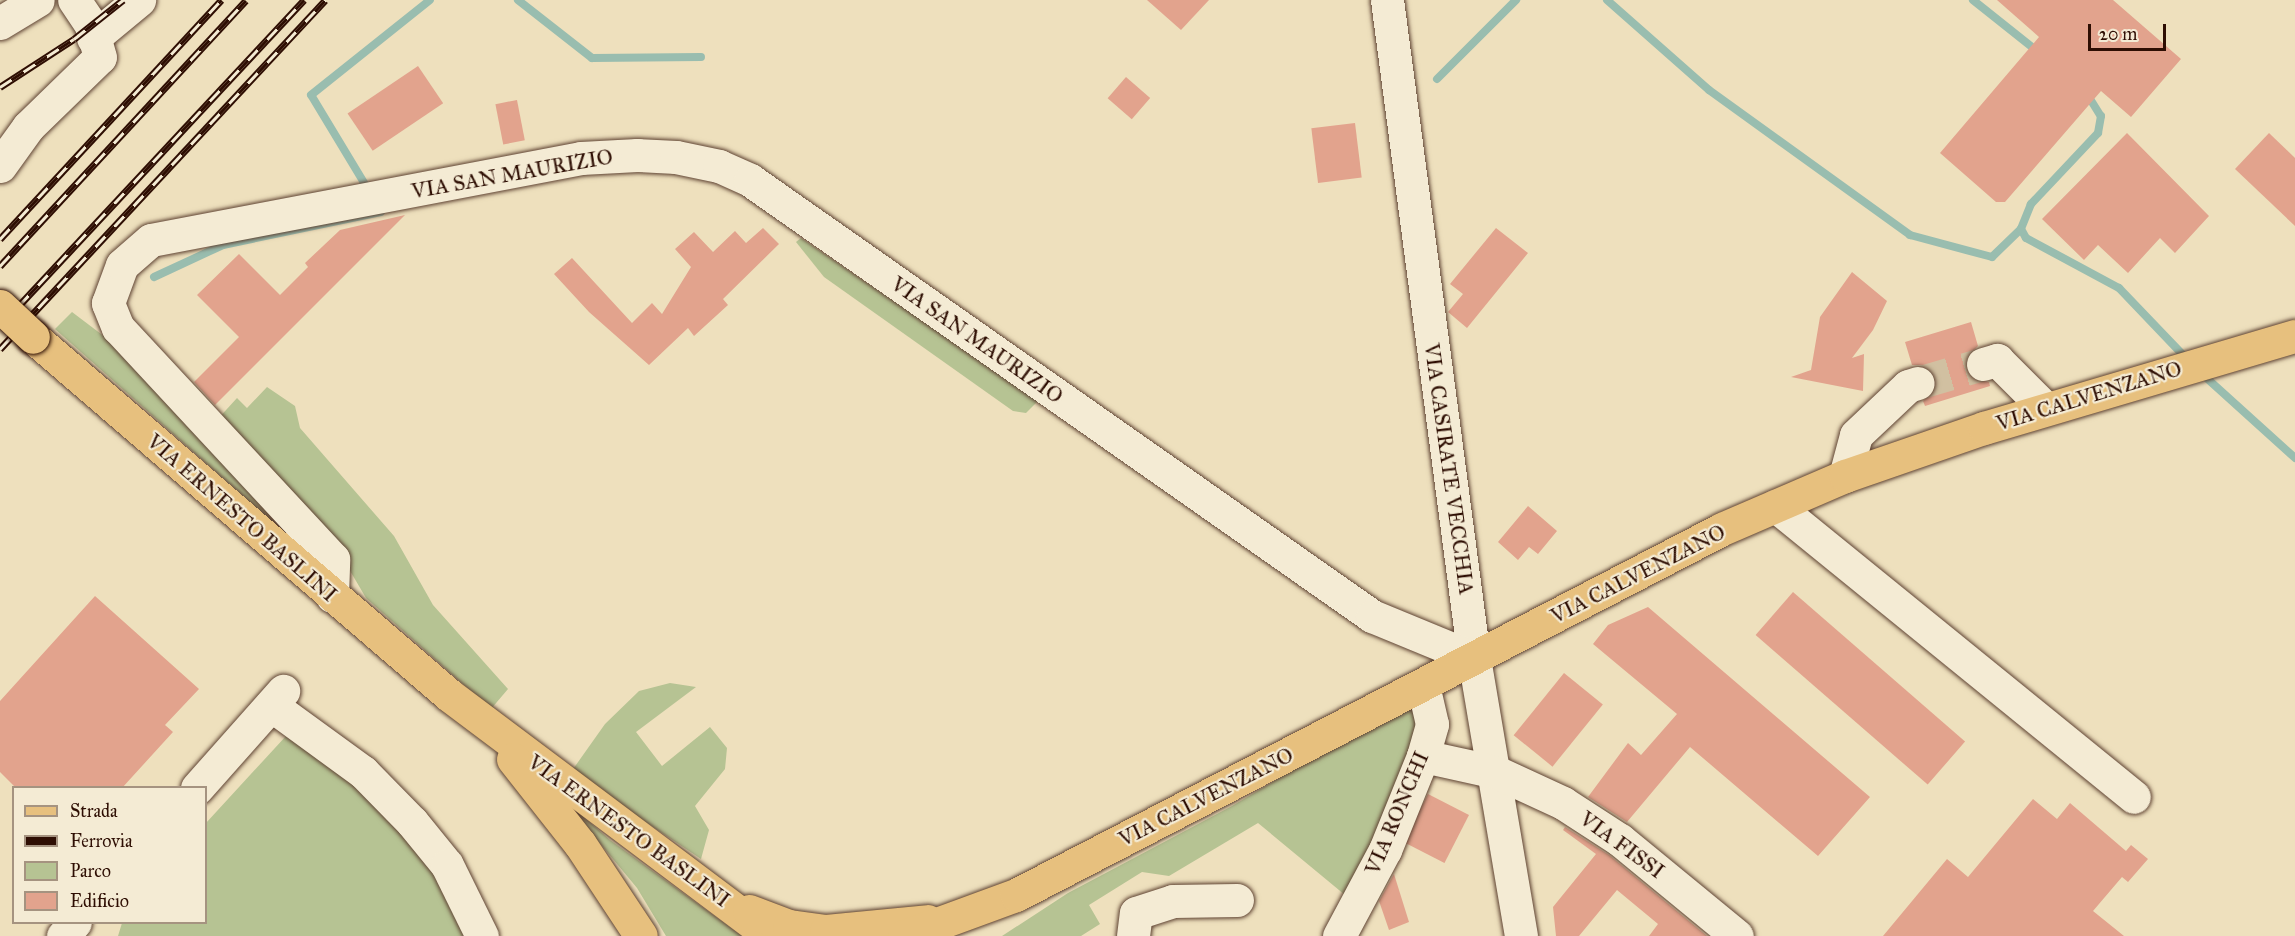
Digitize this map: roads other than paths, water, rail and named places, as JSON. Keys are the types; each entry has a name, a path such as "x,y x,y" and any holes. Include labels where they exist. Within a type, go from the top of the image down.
{"main road":[{"name":"VIA ERNESTO BASLINI","path":"0,306 332,596 487,726 770,936"},
{"name":"VIA CALVENZANO","path":"904,936 968,926 1016,895 1722,530 1845,476 2046,409 2295,336"},
{"name":"VIA ERNESTO BASLINI","path":"487,726 580,844 641,936"},
{"path":"724,901 789,926 826,931 968,926"}],"street":[{"path":"0,23 38,0"},
{"path":"0,166 28,128 100,57 91,25 74,0"},
{"path":"93,38 139,0"},
{"name":"VIA CASIRATE VECCHIA","path":"1387,0 1474,658 1496,772 1521,936"},
{"name":"VIA SAN MAURIZIO","path":"332,596 333,559 118,328 108,303 122,265 151,240 581,158 647,155 718,166 750,180 1372,616 1474,658"},
{"path":"1983,364 1997,360 2046,409"},
{"path":"1845,476 1856,435 1908,386 1918,383"},
{"path":"1776,506 2134,797"},
{"name":"VIA RONCHI","path":"1339,936 1385,850 1423,756 1432,724 1424,685"},
{"path":"198,786 277,698 302,723 363,772 412,822 447,865 482,936"},
{"name":"VIA FISSI","path":"1423,756 1496,772 1563,803 1620,840 1737,936"},
{"path":"1134,936 1136,913 1173,901 1237,900"},
{"path":"63,936 73,924"}],"waterway":[{"path":"366,186 311,95 430,0"},
{"path":"518,0 592,58 701,57"},
{"path":"1437,79 1516,0"},
{"path":"1607,0 1709,90 1910,235 1992,257 2021,229"},
{"path":"1973,0 2037,51"},
{"path":"2087,94 2101,116 2098,133 2031,204 2021,229 2026,238 2119,288 2186,358"},
{"path":"154,277 223,245 381,212"},
{"path":"2201,373 2295,458"}],"tunnel":[{"path":"1918,383 1983,364"}],"railway":[{"path":"0,87 74,39 123,0"},
{"path":"0,239 221,0"},
{"path":"0,266 246,0"},
{"path":"0,326 304,0"},
{"path":"0,349 325,0"}]}
